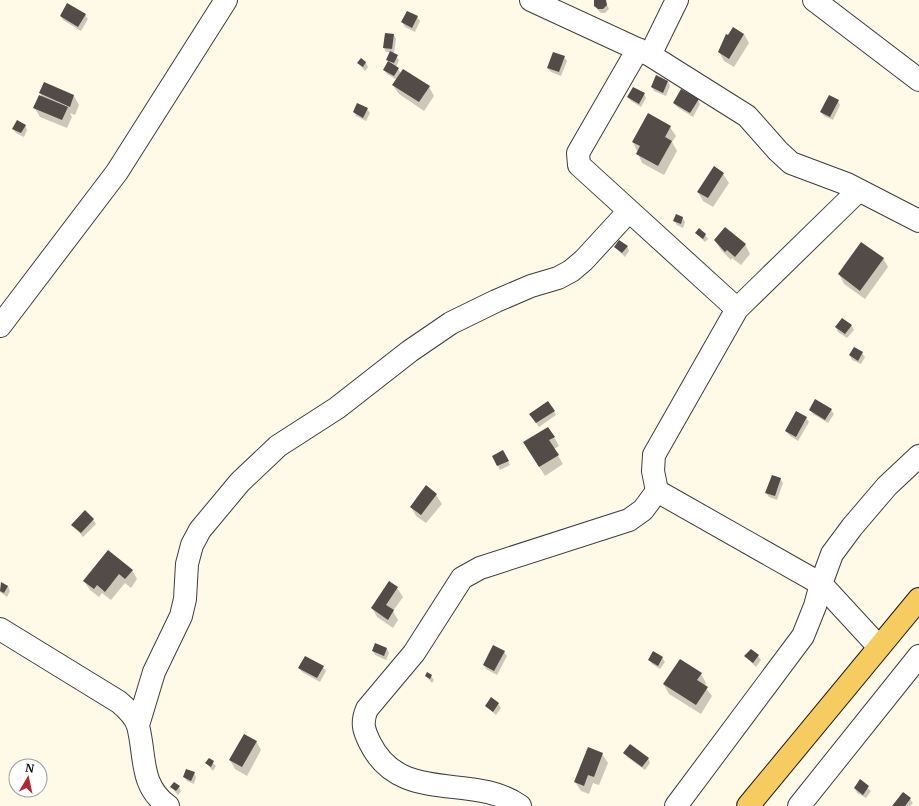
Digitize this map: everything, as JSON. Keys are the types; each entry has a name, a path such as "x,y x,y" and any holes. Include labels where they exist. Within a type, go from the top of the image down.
{"main road":[{"path":"748,806 919,599"}],"street":[{"path":"0,326 118,172 226,0"},
{"path":"531,0 644,52 747,116 778,151 792,163 847,184 919,221"},
{"path":"677,0 578,152 577,158 579,165 737,309"},
{"path":"814,0 919,80"},
{"path":"520,806 497,794 419,784 399,776 387,766 375,752 364,729 364,718 367,709 414,653 462,578 480,568 629,520 643,510 657,491 653,471 654,455 737,309 858,191"},
{"path":"138,725 154,672 180,616 185,600 187,564 192,545 200,530 240,482 278,446 337,408 410,351 451,323 496,301 531,286 558,278 571,271 584,260 629,211"},
{"path":"676,806 803,636 813,612 832,554 852,527 887,486 919,456"},
{"path":"657,491 821,584 879,648"},
{"path":"0,629 119,702 130,712 138,725 144,767 152,790 168,806"},
{"path":"799,806 919,656"}],"building":[{"path":"594,0 606,0 607,5 603,9 598,9 594,6"},
{"path":"67,3 86,14 78,27 60,16"},
{"path":"407,11 418,16 412,28 401,22"},
{"path":"733,27 744,34 729,59 718,52 726,34 728,35"},
{"path":"385,33 394,34 392,49 383,48"},
{"path":"390,51 398,55 394,63 386,60"},
{"path":"553,52 565,56 559,72 547,68"},
{"path":"361,58 366,62 363,67 357,63"},
{"path":"388,61 399,68 394,76 383,70"},
{"path":"403,69 430,86 419,102 392,85"},
{"path":"656,75 668,81 663,93 651,87"},
{"path":"44,82 74,95 70,107 39,93"},
{"path":"633,87 645,93 639,104 627,97"},
{"path":"681,89 699,99 690,113 673,103"},
{"path":"39,95 68,107 62,120 33,108"},
{"path":"829,95 839,100 830,117 820,112"},
{"path":"357,103 368,108 363,118 353,112"},
{"path":"648,113 671,126 665,137 672,141 658,166 636,154 640,146 632,142"},
{"path":"17,120 26,125 21,133 12,129"},
{"path":"714,166 724,173 708,198 697,192"},
{"path":"676,214 683,217 681,224 673,221"},
{"path":"725,227 746,244 735,257 727,250 725,252 714,240"},
{"path":"699,228 706,234 703,239 695,233"},
{"path":"619,240 628,246 622,253 614,247"},
{"path":"861,242 884,258 860,291 838,274"},
{"path":"842,318 852,325 845,334 835,327"},
{"path":"854,347 863,352 858,361 849,355"},
{"path":"815,399 832,409 825,420 809,410"},
{"path":"548,401 555,411 536,423 529,414"},
{"path":"796,411 807,417 796,437 785,431"},
{"path":"548,427 555,437 549,440 559,455 539,467 523,442"},
{"path":"503,450 509,461 497,466 492,456"},
{"path":"772,475 781,478 775,496 765,493"},
{"path":"426,485 437,494 421,515 410,507"},
{"path":"85,510 94,519 81,533 71,525"},
{"path":"108,550 133,570 125,579 119,574 105,592 97,585 94,589 83,581"},
{"path":"389,581 398,587 386,605 394,610 388,620 371,608"},
{"path":"1,582 8,586 4,593 0,591"},
{"path":"375,643 387,648 384,656 372,651"},
{"path":"493,645 505,651 494,671 483,665"},
{"path":"751,649 759,655 753,663 744,656"},
{"path":"653,651 663,657 658,666 648,660"},
{"path":"305,656 324,666 317,678 298,668"},
{"path":"680,659 702,673 697,680 708,687 696,705 663,684"},
{"path":"427,672 432,675 430,679 425,676"},
{"path":"491,697 499,703 493,712 485,706"},
{"path":"244,734 257,741 242,767 229,760"},
{"path":"630,744 649,758 642,767 623,753"},
{"path":"588,747 603,753 594,777 588,775 584,786 574,782"},
{"path":"209,758 214,761 211,767 205,763"},
{"path":"186,769 195,772 191,781 183,777"},
{"path":"860,779 869,786 863,795 854,788"},
{"path":"174,782 180,786 176,791 170,787"},
{"path":"903,792 911,798 905,806 892,806"}]}
